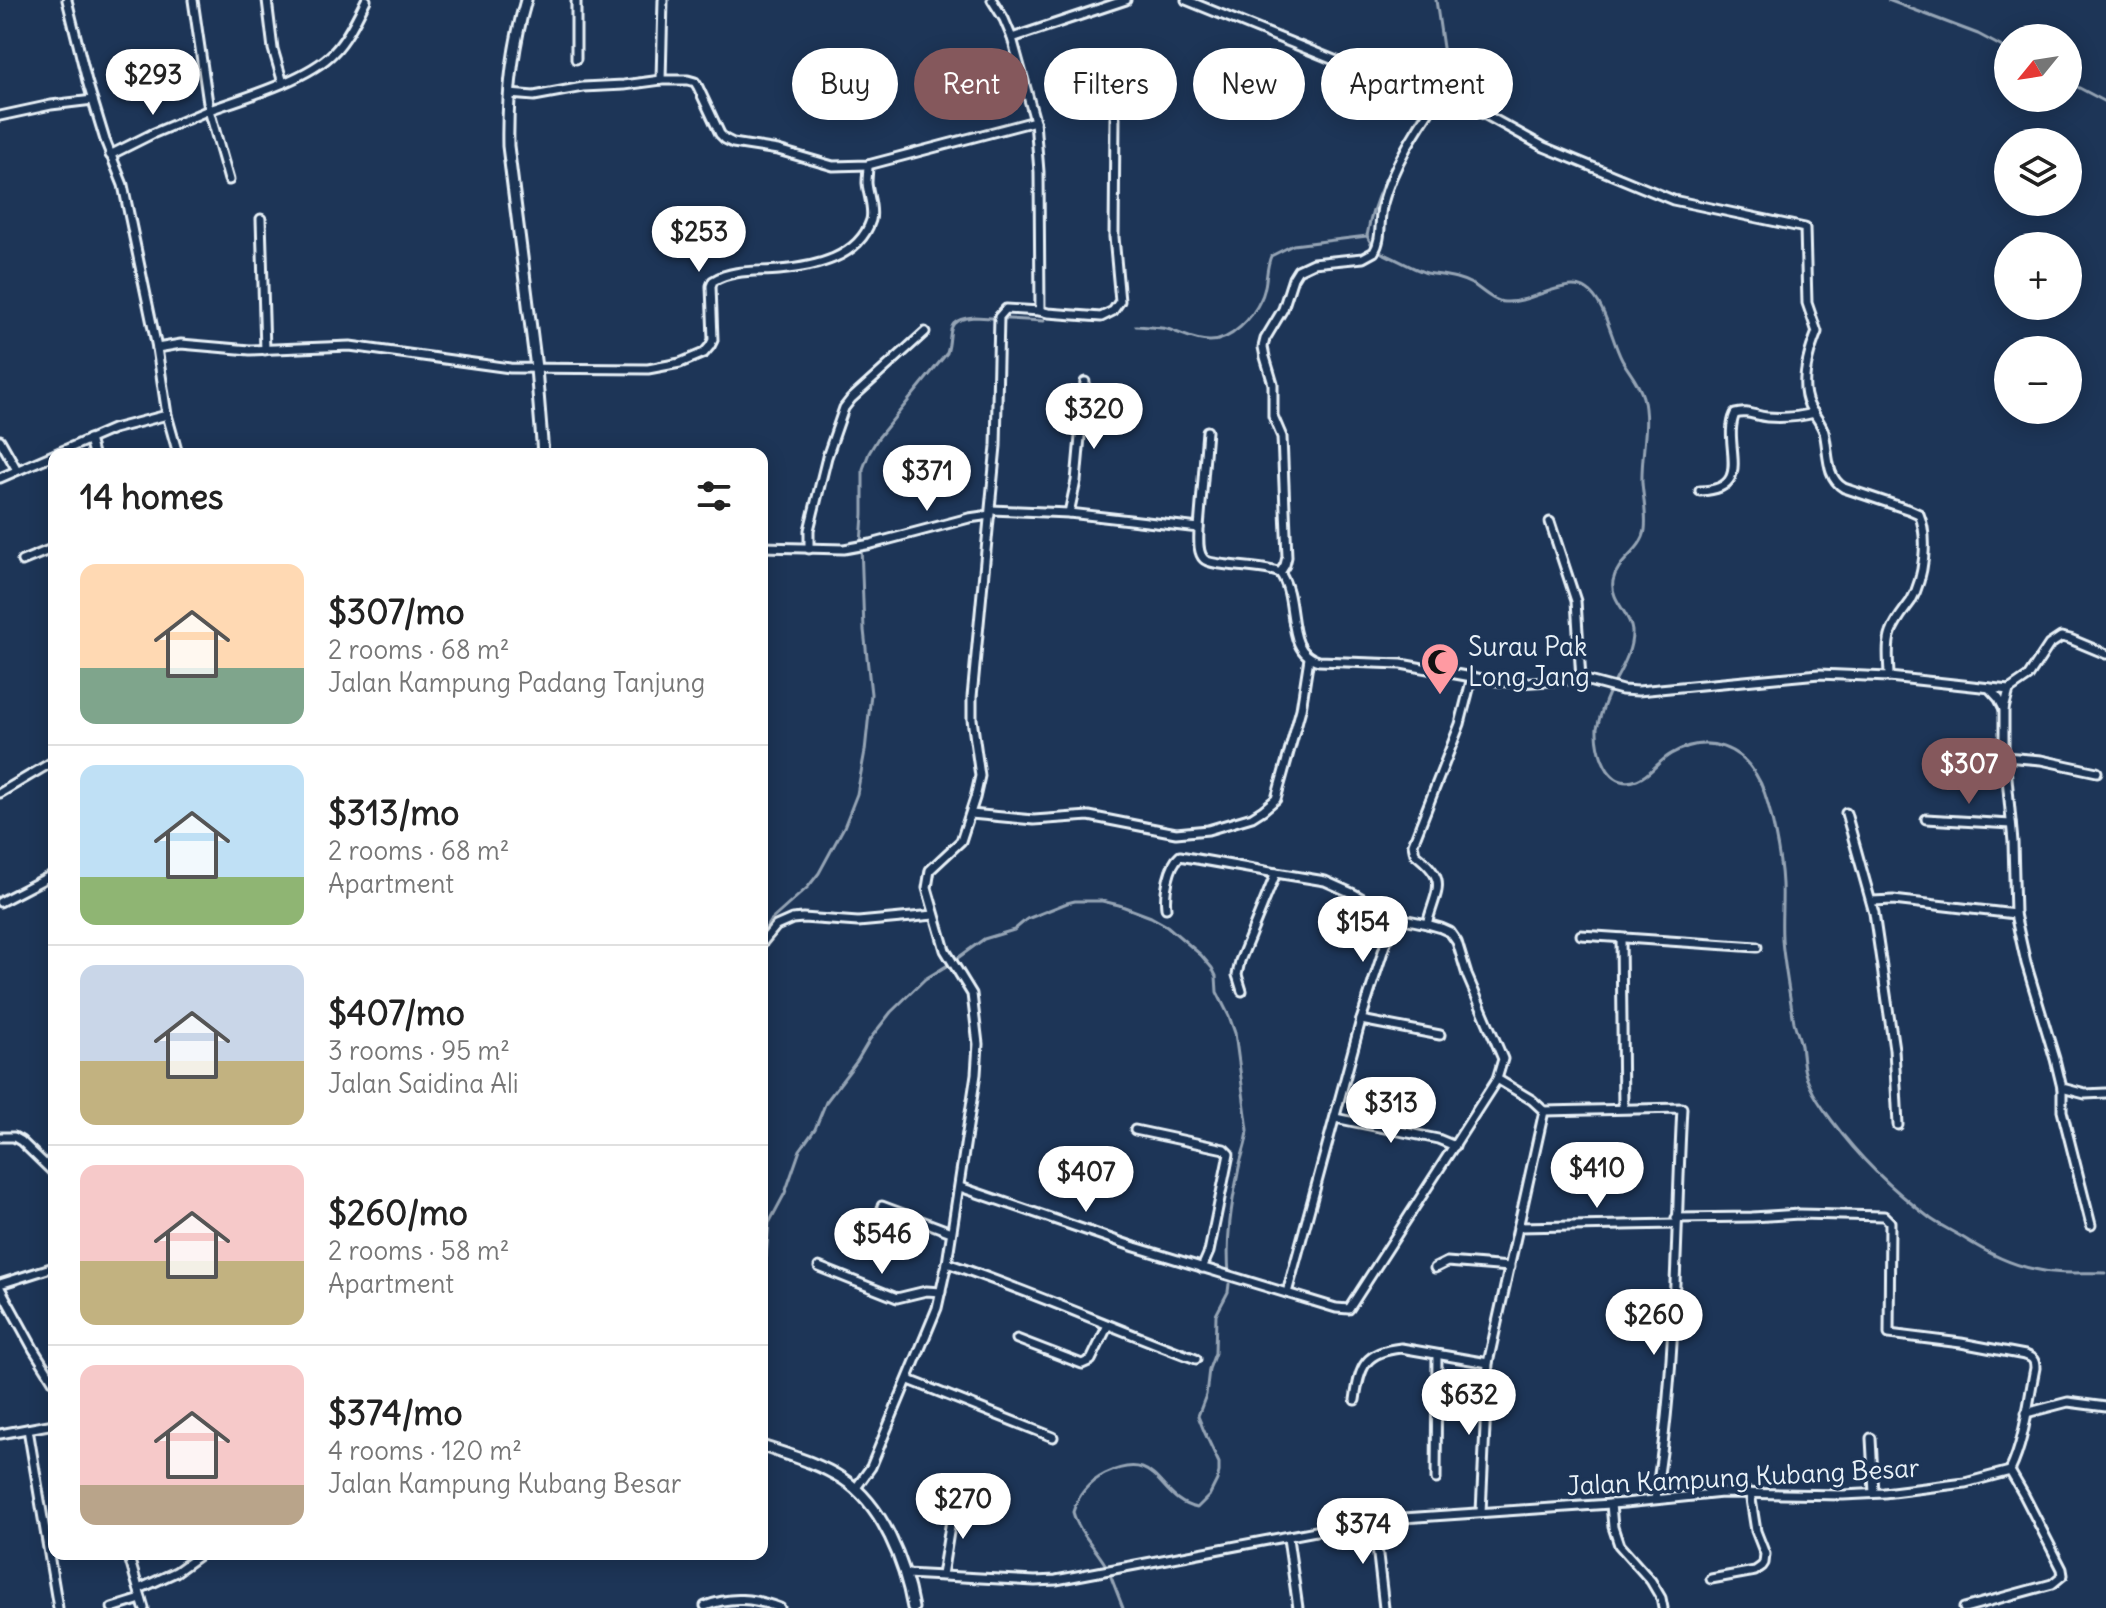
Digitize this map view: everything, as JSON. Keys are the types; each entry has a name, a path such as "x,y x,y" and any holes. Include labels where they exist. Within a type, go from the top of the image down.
{"street":[{"path":"67,0 93,100 123,185 157,348 167,415 176,448"},
{"path":"193,0 209,110 229,180"},
{"path":"267,0 273,49 283,83"},
{"path":"110,155 152,134 283,83 316,66 334,52 366,0"},
{"path":"526,0 509,94 508,146 536,368 543,448"},
{"path":"576,0 576,59"},
{"path":"661,80 663,0"},
{"path":"992,0 1012,38 1035,121 1039,172 1040,311"},
{"path":"1012,38 1126,0"},
{"path":"1186,0 1321,55"},
{"path":"509,94 534,96 583,87 688,80 695,82 725,139 833,166 868,165 1035,121"},
{"path":"0,116 93,100"},
{"path":"856,1488 871,1467 937,1308 960,1187 976,1074 978,1044 972,994 950,959 927,888 930,870 961,841 980,776 972,697 996,446 998,323 1006,309 1101,317 1113,311 1120,301 1114,237 1115,120"},
{"path":"1280,573 1287,562 1282,437 1273,416 1273,384 1263,347 1265,339 1283,309 1298,270 1313,263 1363,258 1374,252 1379,240 1382,204 1406,147 1421,120"},
{"path":"1495,120 1544,147 1673,200 1805,228 1807,303 1817,332 1808,354 1807,399 1824,433 1831,473 1835,482 1844,488 1919,514 1922,522 1921,571 1915,593 1891,632 1889,677"},
{"path":"157,348 181,344 265,350 350,346 510,368 648,369 680,363 704,353 713,340 713,281 740,272 796,268 837,257 858,243 872,212 867,184 868,165"},
{"path":"261,219 265,350"},
{"path":"809,549 809,530 827,457 844,408 925,332"},
{"path":"1069,513 1076,481 1085,382"},
{"path":"1700,491 1713,491 1723,485 1734,470 1732,422 1735,414 1749,412 1766,417 1814,413"},
{"path":"68,448 125,425 167,415"},
{"path":"1207,431 1199,528 1201,556 1209,563 1266,568 1280,573 1290,592 1296,638 1309,658 1329,662 1401,664 1518,683 1581,679 1638,691 1803,675 1889,677 2009,690"},
{"path":"89,439 91,448"},
{"path":"0,440 17,470"},
{"path":"0,478 48,457"},
{"path":"768,547 844,549 990,512 1069,513 1199,528"},
{"path":"1550,522 1576,601 1581,679"},
{"path":"22,561 48,550"},
{"path":"2091,1225 2062,1111 2062,1088 2015,914 2004,709 2009,690 2028,677 2049,645 2061,637 2106,654"},
{"path":"971,814 1034,820 1089,816 1176,833 1208,830 1252,817 1276,799 1301,709 1309,658"},
{"path":"1427,924 1437,878 1433,870 1415,854 1413,844 1460,724 1472,677"},
{"path":"1987,686 2004,709"},
{"path":"2005,757 2041,760 2097,772"},
{"path":"0,793 48,765"},
{"path":"1846,813 1872,901 1888,996 1898,1125"},
{"path":"1926,819 2011,824"},
{"path":"960,1187 1202,1268 1336,1308 1349,1309 1497,1079 1503,1059 1467,975 1457,942 1450,932 1394,917 1325,881 1192,857 1180,856 1173,863 1166,908"},
{"path":"1242,991 1237,975 1240,961 1276,873"},
{"path":"0,902 48,877"},
{"path":"1872,901 1893,900 2015,914"},
{"path":"768,936 776,926 792,919 858,922 934,915"},
{"path":"1287,1293 1361,1020 1394,917"},
{"path":"1581,935 1757,947"},
{"path":"1621,938 1623,1108"},
{"path":"1361,1020 1440,1035"},
{"path":"1497,1079 1544,1111 1682,1108 1674,1300 1663,1449 1655,1499"},
{"path":"2062,1088 2085,1094 2106,1093"},
{"path":"1481,1512 1488,1363 1544,1111"},
{"path":"1335,1118 1438,1139 1455,1146"},
{"path":"1135,1130 1224,1149 1229,1154 1209,1252 1202,1268"},
{"path":"0,1137 14,1137 21,1141 48,1167"},
{"path":"882,1206 951,1232"},
{"path":"1518,1227 1799,1214 1884,1216 1890,1222 1889,1334 1961,1343 2032,1357 2035,1362 2018,1449 2010,1471 2063,1575 2052,1584 1964,1608"},
{"path":"1435,1268 1447,1262 1510,1267"},
{"path":"947,1263 1196,1359"},
{"path":"819,1267 897,1298 926,1291 941,1292"},
{"path":"48,1269 0,1286 48,1372"},
{"path":"1017,1339 1082,1364 1091,1360 1108,1325"},
{"path":"1355,1400 1361,1375 1368,1360 1376,1353 1401,1348 1488,1363"},
{"path":"1436,1479 1437,1355"},
{"path":"909,1380 1053,1437"},
{"path":"2026,1413 2068,1402 2106,1407"},
{"path":"0,1434 48,1425"},
{"path":"28,1429 48,1548"},
{"path":"1871,1438 1874,1493"},
{"path":"768,1448 821,1467 856,1488 886,1530 906,1574 913,1608"},
{"name":"Jalan Kampung Kubang Besar","path":"906,1574 1056,1580 1374,1520 1611,1504 1714,1493 1874,1493 1965,1483 2010,1471"},
{"path":"1711,1579 1755,1571 1764,1563 1765,1554 1756,1531 1750,1493"},
{"path":"942,1575 954,1502"},
{"path":"1611,1504 1613,1527 1619,1545 1651,1581 1663,1608"},
{"path":"1374,1520 1384,1608"},
{"path":"1288,1538 1298,1608"},
{"path":"50,1560 58,1608"},
{"path":"130,1560 144,1608"},
{"path":"139,1589 169,1576 194,1560"},
{"path":"705,1606 743,1598 780,1608"},
{"path":"112,1608 141,1599"}],"waterway":[{"path":"1373,247 1367,236 1382,187 1422,110 1428,92 1446,68 1436,0"},
{"path":"1888,0 1994,43"},
{"path":"2082,89 2106,102"},
{"path":"1136,326 1167,329 1203,341 1225,337 1240,327 1257,306 1265,289 1271,256 1293,245 1367,236"},
{"path":"1382,253 1427,273 1468,282 1501,302 1525,299 1569,286 1587,290 1599,303 1622,360 1641,392 1646,418 1642,471 1645,530 1613,581 1614,595 1630,624 1632,639 1597,728 1605,766 1618,779 1627,782 1637,780 1671,754 1698,744 1723,747 1744,760 1761,784 1772,819 1781,873 1782,942 1794,1022 1806,1076 1823,1109 1878,1174 1939,1224 1988,1252 2024,1267 2052,1272 2106,1273"},
{"path":"768,924 819,873 844,827 857,794 871,694 864,630 861,544 863,469 869,453 947,353 953,324 974,317 1044,321"},
{"path":"768,1234 769,1223 785,1193 800,1150 815,1129 826,1102 891,1012 925,979 984,939 1014,930 1027,919 1067,903 1102,901 1151,917 1167,926 1201,955 1216,976 1217,992 1235,1033 1248,1130 1231,1211 1229,1274"},
{"path":"1105,1564 1082,1532 1073,1512 1081,1495 1094,1481 1123,1467 1137,1467 1157,1478 1173,1496 1197,1508 1209,1496 1217,1480 1219,1463 1198,1416 1215,1353 1216,1315 1229,1284"},
{"path":"1111,1577 1123,1608"}],"place":[{"name":"Surau Pak Long Jang","path":"1440,696"}]}
